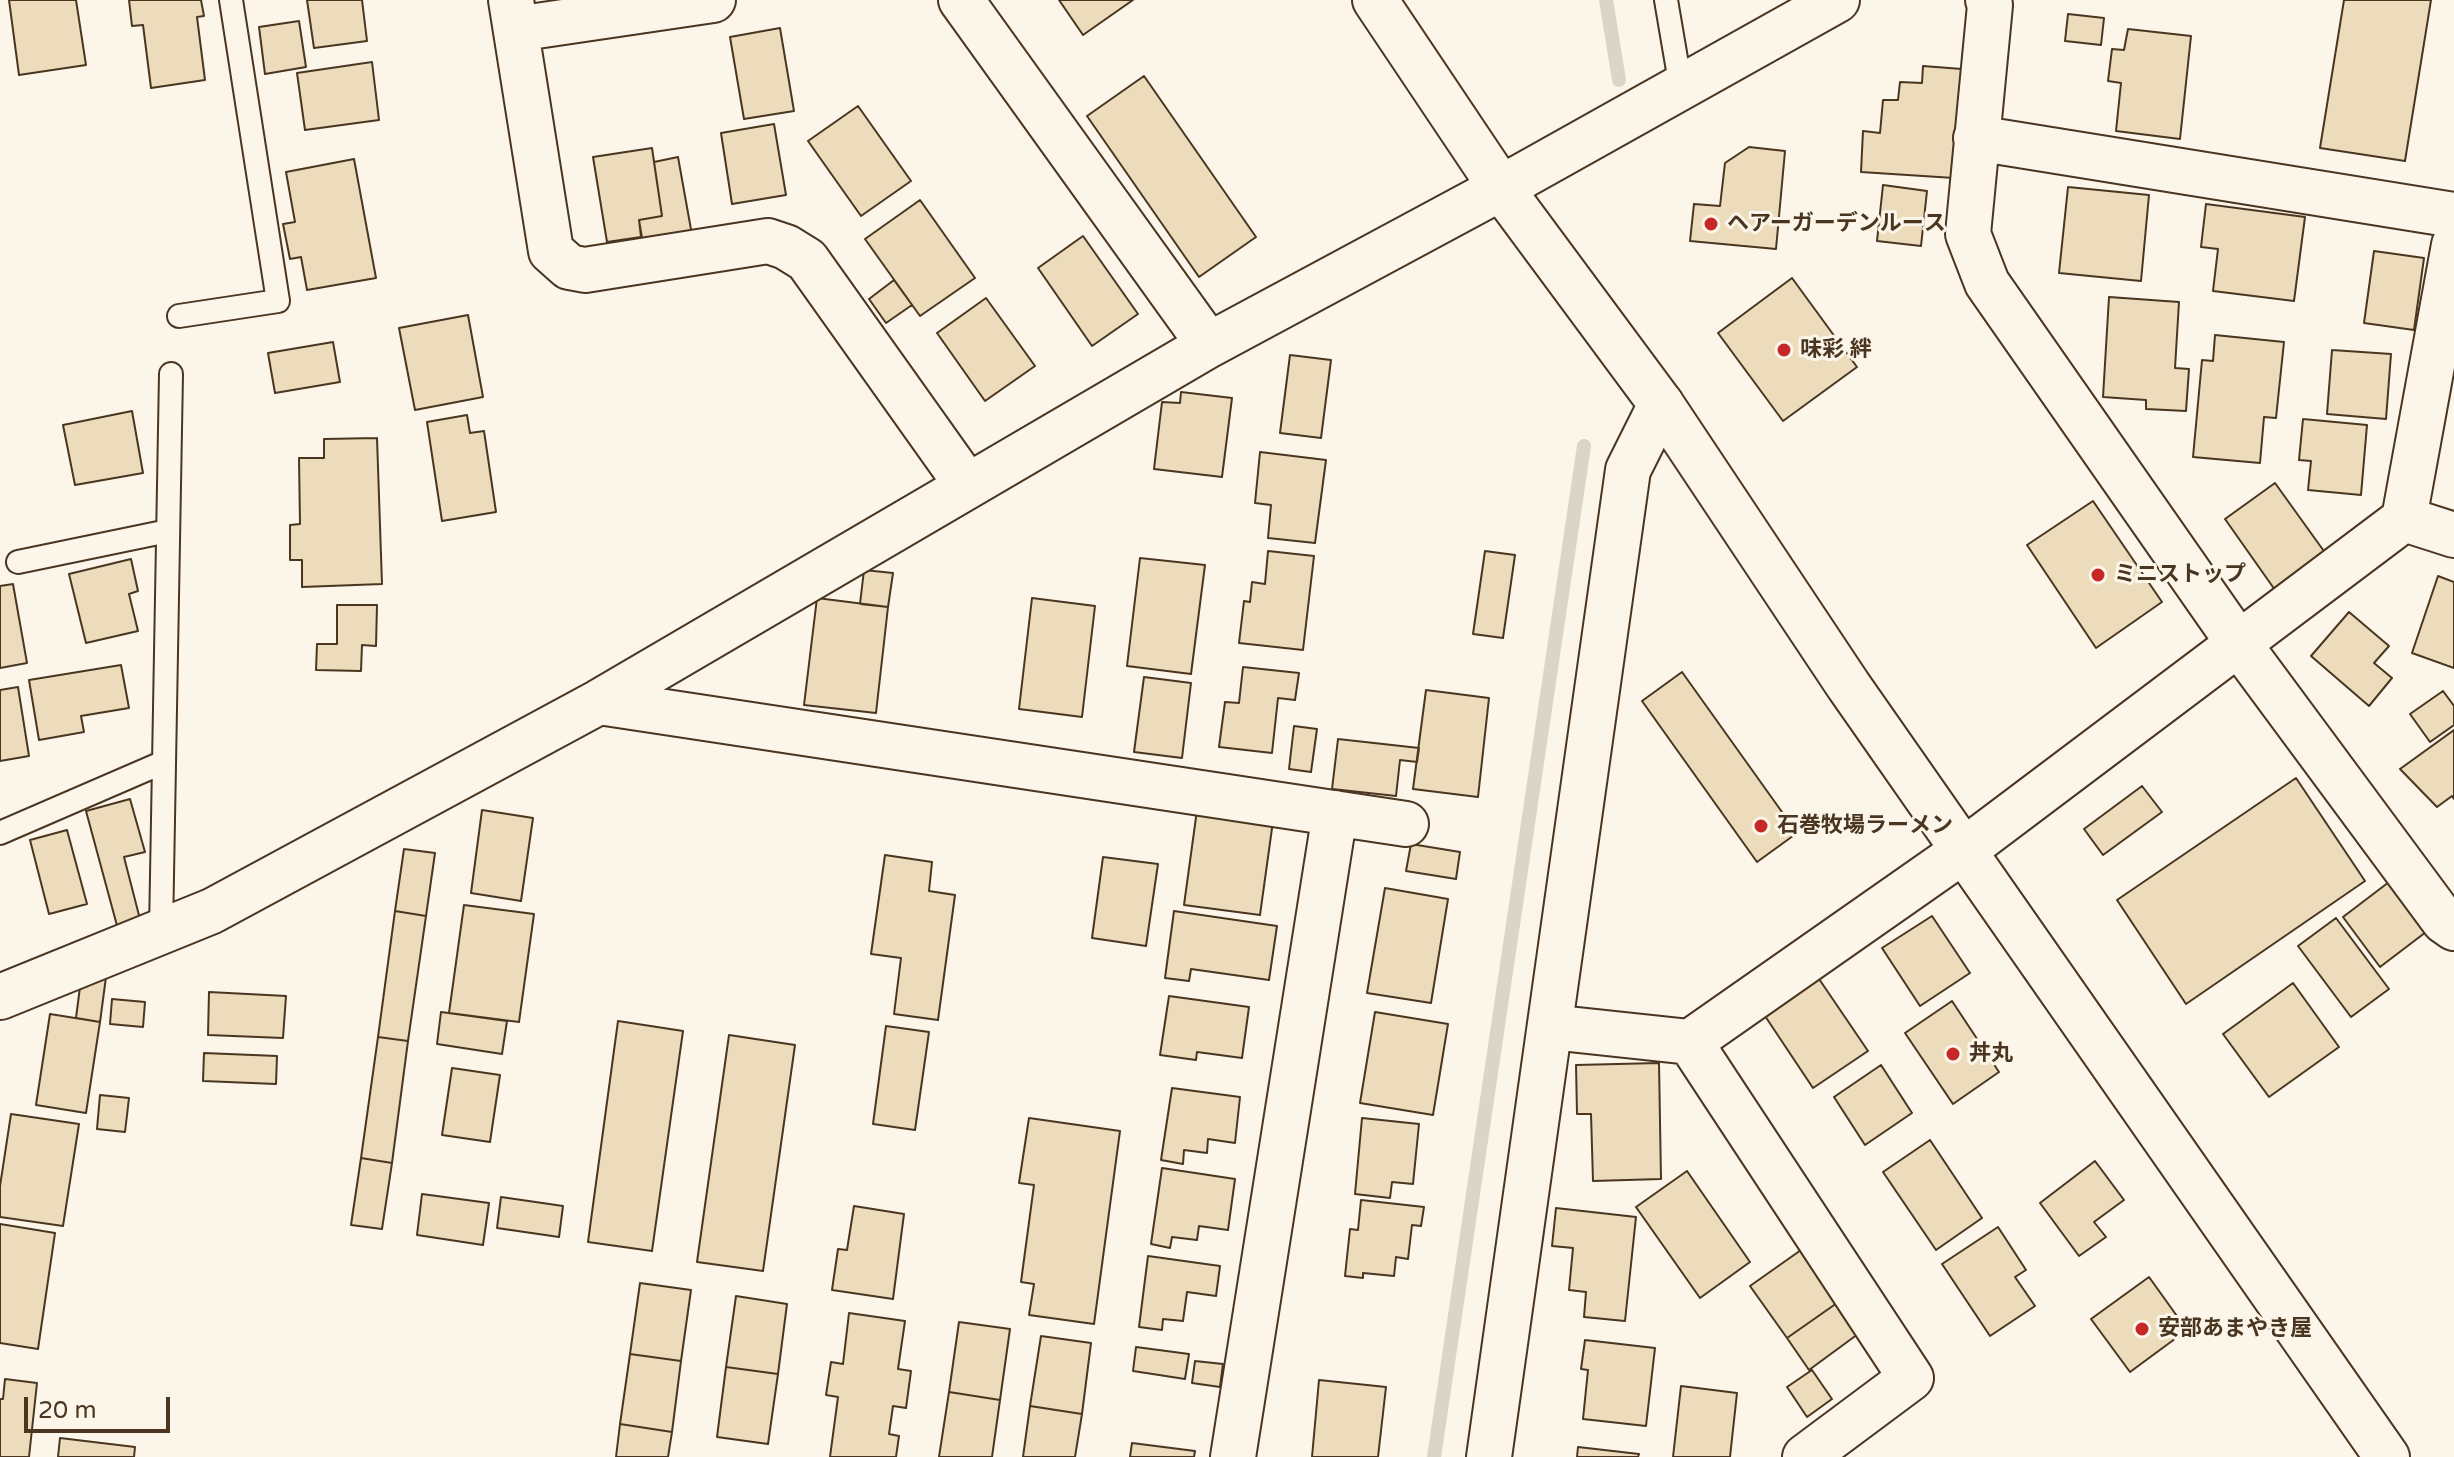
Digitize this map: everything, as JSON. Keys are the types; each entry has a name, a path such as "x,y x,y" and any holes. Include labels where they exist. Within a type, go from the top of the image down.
{"street":[{"path":"713,0 513,14 551,251 569,267 585,270 768,241 786,247 807,260 967,485"},
{"path":"961,0 1209,345"},
{"path":"1375,0 1501,188 1661,404 1848,685 2387,1457"},
{"path":"0,997 212,911 599,702 1209,345 1501,188 1837,0"},
{"path":"1988,0 1990,5 1968,234 1987,283 2239,644 2444,921 2454,928"},
{"path":"1976,138 2454,215"},
{"path":"1550,1027 1690,1042 1963,851 2404,519 2454,245"},
{"path":"1489,1457 1628,470 1661,404"},
{"path":"2404,519 2454,535"},
{"path":"599,702 1406,824"},
{"path":"1233,1457 1335,813"},
{"path":"1690,1042 1911,1378 1805,1457"}],"lane":[{"path":"179,316 278,301 231,0"},
{"path":"1666,0 1681,88"},
{"path":"161,931 171,374"},
{"path":"18,562 168,531"},
{"path":"0,833 164,762"}],"building":[{"path":"9,0 76,0 86,65 19,75"},
{"path":"129,0 201,0 204,16 197,17 205,80 151,88 143,25 132,26"},
{"path":"307,0 362,0 367,41 314,48"},
{"path":"1059,0 1133,0 1083,35"},
{"path":"2344,0 2431,0 2405,161 2320,148"},
{"path":"2068,14 2104,18 2101,45 2065,41"},
{"path":"299,21 306,67 265,74 259,27"},
{"path":"780,28 794,111 744,119 730,37"},
{"path":"2128,29 2191,36 2180,139 2116,131 2121,83 2108,81 2112,49 2124,50"},
{"path":"372,62 379,120 305,130 297,73"},
{"path":"1923,66 1962,69 1954,178 1861,172 1863,131 1880,133 1883,100 1898,100 1900,82 1922,83"},
{"path":"1144,76 1256,237 1199,277 1087,116"},
{"path":"858,106 911,181 861,216 808,141"},
{"path":"774,124 786,195 732,204 721,133"},
{"path":"1749,147 1785,151 1776,249 1690,241 1694,204 1720,206 1725,163"},
{"path":"652,148 662,216 639,220 641,237 607,242 593,157"},
{"path":"678,157 692,235 643,244 639,220 662,216 654,162"},
{"path":"354,159 376,278 307,290 301,257 290,259 283,224 295,222 286,172"},
{"path":"1883,185 1927,191 1921,246 1877,241"},
{"path":"2068,187 2149,195 2141,281 2059,273"},
{"path":"920,200 975,278 920,316 865,239"},
{"path":"2206,204 2305,217 2294,301 2213,291 2218,249 2201,247"},
{"path":"1083,236 1138,314 1092,346 1038,268"},
{"path":"2374,251 2424,258 2414,330 2364,323"},
{"path":"1792,278 1857,367 1783,421 1718,333"},
{"path":"894,280 912,305 886,323 869,299"},
{"path":"2109,297 2179,302 2175,368 2189,369 2186,411 2146,409 2146,400 2103,397"},
{"path":"986,298 1035,366 985,401 937,333"},
{"path":"468,315 483,397 415,410 399,328"},
{"path":"2215,335 2284,342 2276,418 2264,417 2260,463 2193,457 2202,360 2213,361"},
{"path":"333,342 340,382 275,393 268,353"},
{"path":"2332,350 2391,354 2386,419 2327,414"},
{"path":"1290,355 1331,360 1321,438 1280,433"},
{"path":"1181,392 1232,398 1222,477 1154,469 1162,402 1180,403"},
{"path":"132,411 143,473 75,485 63,425"},
{"path":"467,415 470,433 484,431 496,512 442,521 427,422"},
{"path":"2303,419 2367,425 2361,495 2308,490 2311,461 2299,460"},
{"path":"377,438 382,584 302,587 302,560 290,560 290,525 300,524 299,458 324,458 324,439"},
{"path":"1260,452 1326,460 1315,543 1268,538 1271,505 1255,503"},
{"path":"2275,483 2326,554 2275,590 2225,519"},
{"path":"2093,501 2162,602 2096,648 2027,545"},
{"path":"1268,551 1314,556 1303,650 1239,643 1244,601 1250,602 1252,582 1265,584"},
{"path":"1485,551 1515,555 1503,638 1473,634"},
{"path":"1140,558 1205,565 1191,674 1127,666"},
{"path":"131,559 138,591 129,594 138,631 86,643 69,574"},
{"path":"864,570 893,573 888,607 860,604"},
{"path":"2438,576 2454,582 2454,668 2412,653"},
{"path":"13,584 27,663 0,668 0,586"},
{"path":"817,598 888,607 876,713 804,705"},
{"path":"1032,598 1095,606 1082,717 1019,709"},
{"path":"337,605 377,605 376,646 362,645 361,671 316,670 317,644 337,644"},
{"path":"2349,612 2389,646 2374,663 2392,678 2369,706 2311,656"},
{"path":"121,665 129,708 81,716 84,732 39,740 29,680"},
{"path":"1243,667 1299,673 1295,700 1278,698 1272,753 1219,747 1225,702 1239,703"},
{"path":"1682,672 1797,833 1757,862 1642,701"},
{"path":"1144,677 1191,683 1182,758 1134,752"},
{"path":"18,687 29,756 0,761 0,690"},
{"path":"1426,690 1489,698 1478,797 1413,789"},
{"path":"2443,691 2454,706 2454,725 2430,742 2410,714"},
{"path":"1294,726 1317,729 1311,772 1289,769"},
{"path":"2454,730 2454,799 2452,796 2437,807 2400,769"},
{"path":"1338,739 1419,748 1417,762 1400,760 1396,796 1332,789"},
{"path":"2296,778 2365,881 2186,1004 2117,900"},
{"path":"2142,786 2162,812 2103,855 2084,829"},
{"path":"130,799 145,852 124,857 142,927 119,933 86,811"},
{"path":"482,810 533,818 521,901 471,893"},
{"path":"1197,810 1273,821 1260,915 1184,905"},
{"path":"67,830 87,904 49,914 30,840"},
{"path":"1411,844 1460,852 1456,879 1406,871"},
{"path":"404,849 435,853 426,916 395,911"},
{"path":"885,855 932,862 929,891 955,895 938,1020 894,1014 901,958 871,954"},
{"path":"1103,857 1158,864 1146,946 1092,938"},
{"path":"2389,882 2426,932 2380,967 2343,917"},
{"path":"1385,888 1448,899 1431,1003 1367,993"},
{"path":"464,905 534,914 519,1022 449,1013"},
{"path":"395,911 426,916 408,1041 378,1037"},
{"path":"1174,911 1277,926 1269,980 1191,969 1189,981 1165,978"},
{"path":"1932,916 1970,973 1920,1006 1882,948"},
{"path":"2336,918 2389,989 2351,1017 2298,946"},
{"path":"1815,973 1868,1051 1813,1088 1761,1010"},
{"path":"106,977 100,1022 76,1018 80,987"},
{"path":"2293,983 2339,1047 2269,1097 2223,1034"},
{"path":"209,992 286,996 283,1038 208,1035"},
{"path":"1169,996 1249,1007 1242,1058 1197,1052 1196,1060 1160,1055"},
{"path":"112,999 145,1002 143,1027 110,1024"},
{"path":"1952,1001 1999,1072 1953,1104 1905,1033"},
{"path":"441,1012 507,1021 502,1054 437,1044"},
{"path":"1375,1012 1448,1024 1433,1115 1360,1103"},
{"path":"50,1014 100,1022 86,1113 36,1105"},
{"path":"618,1021 683,1031 652,1251 588,1242"},
{"path":"886,1026 929,1032 915,1130 873,1124"},
{"path":"729,1035 795,1045 763,1271 697,1262"},
{"path":"378,1037 408,1041 392,1163 361,1158"},
{"path":"204,1053 277,1056 276,1084 203,1081"},
{"path":"1659,1063 1661,1179 1593,1181 1591,1114 1577,1114 1576,1065"},
{"path":"1881,1065 1912,1113 1865,1145 1834,1097"},
{"path":"452,1068 500,1075 490,1142 442,1135"},
{"path":"1172,1088 1240,1097 1235,1143 1208,1139 1207,1153 1184,1150 1183,1164 1161,1160"},
{"path":"100,1095 129,1098 125,1132 97,1129"},
{"path":"11,1114 79,1124 63,1226 0,1217 0,1186"},
{"path":"1029,1118 1120,1131 1094,1324 1029,1315 1034,1284 1021,1282 1034,1185 1019,1183"},
{"path":"1362,1118 1419,1124 1413,1184 1392,1182 1390,1198 1355,1194"},
{"path":"1930,1140 1982,1218 1936,1250 1883,1172"},
{"path":"361,1158 392,1163 382,1229 351,1225"},
{"path":"2095,1161 2124,1200 2094,1222 2106,1237 2079,1256 2040,1203"},
{"path":"1162,1168 1235,1179 1228,1230 1199,1226 1197,1240 1172,1237 1170,1248 1151,1244"},
{"path":"1687,1171 1750,1262 1700,1298 1636,1207"},
{"path":"422,1194 489,1203 483,1245 417,1235"},
{"path":"501,1197 563,1206 559,1237 497,1228"},
{"path":"1361,1200 1424,1207 1421,1226 1412,1225 1408,1259 1396,1257 1394,1276 1363,1273 1363,1278 1345,1276 1350,1229 1358,1230"},
{"path":"854,1206 904,1214 893,1299 832,1290 838,1249 847,1250"},
{"path":"1556,1208 1636,1217 1625,1321 1584,1317 1586,1292 1569,1290 1573,1248 1552,1246"},
{"path":"0,1224 55,1233 38,1349 0,1343"},
{"path":"1998,1227 2026,1270 2015,1277 2035,1306 1990,1336 1942,1264"},
{"path":"1801,1250 1837,1303 1787,1338 1750,1286"},
{"path":"1148,1256 1220,1266 1216,1296 1187,1292 1183,1321 1163,1319 1162,1330 1139,1327"},
{"path":"2149,1277 2187,1330 2130,1372 2091,1319"},
{"path":"640,1283 691,1290 681,1361 630,1354"},
{"path":"736,1296 787,1304 778,1374 726,1367"},
{"path":"1837,1303 1858,1334 1809,1370 1787,1338"},
{"path":"849,1313 905,1321 898,1369 911,1371 906,1408 893,1406 889,1434 899,1436 896,1457 830,1457 838,1397 826,1395 831,1362 843,1364"},
{"path":"959,1322 1010,1329 1000,1400 949,1392"},
{"path":"1041,1336 1091,1343 1082,1414 1030,1406"},
{"path":"1585,1340 1655,1348 1646,1426 1583,1419 1588,1370 1581,1369"},
{"path":"1136,1347 1189,1354 1185,1379 1133,1371"},
{"path":"630,1354 681,1361 672,1432 620,1424"},
{"path":"1195,1361 1223,1364 1220,1387 1192,1383"},
{"path":"726,1367 778,1374 768,1444 717,1437"},
{"path":"1812,1370 1832,1399 1807,1417 1787,1387"},
{"path":"5,1379 37,1383 29,1457 0,1457 0,1399 3,1399"},
{"path":"1319,1380 1386,1387 1378,1457 1312,1457"},
{"path":"1681,1386 1737,1393 1730,1457 1673,1457"},
{"path":"949,1392 1000,1400 992,1457 939,1457"},
{"path":"1030,1406 1082,1414 1075,1457 1023,1457"},
{"path":"620,1424 672,1432 668,1457 616,1457"},
{"path":"60,1438 135,1447 134,1457 58,1457"},
{"path":"1132,1443 1195,1451 1194,1457 1130,1457"},
{"path":"1578,1447 1639,1454 1638,1457 1577,1457"}],"waterway":[{"path":"1606,0 1619,80"},
{"path":"1434,1457 1584,446"}],"place":[{"name":"ヘアーガーデンルース","path":"1711,224"},
{"name":"味彩 絆","path":"1784,350"},
{"name":"ミニストップ","path":"2098,575"},
{"name":"石巻牧場ラーメン","path":"1761,826"},
{"name":"丼丸","path":"1953,1054"},
{"name":"安部あまやき屋","path":"2142,1329"}]}
